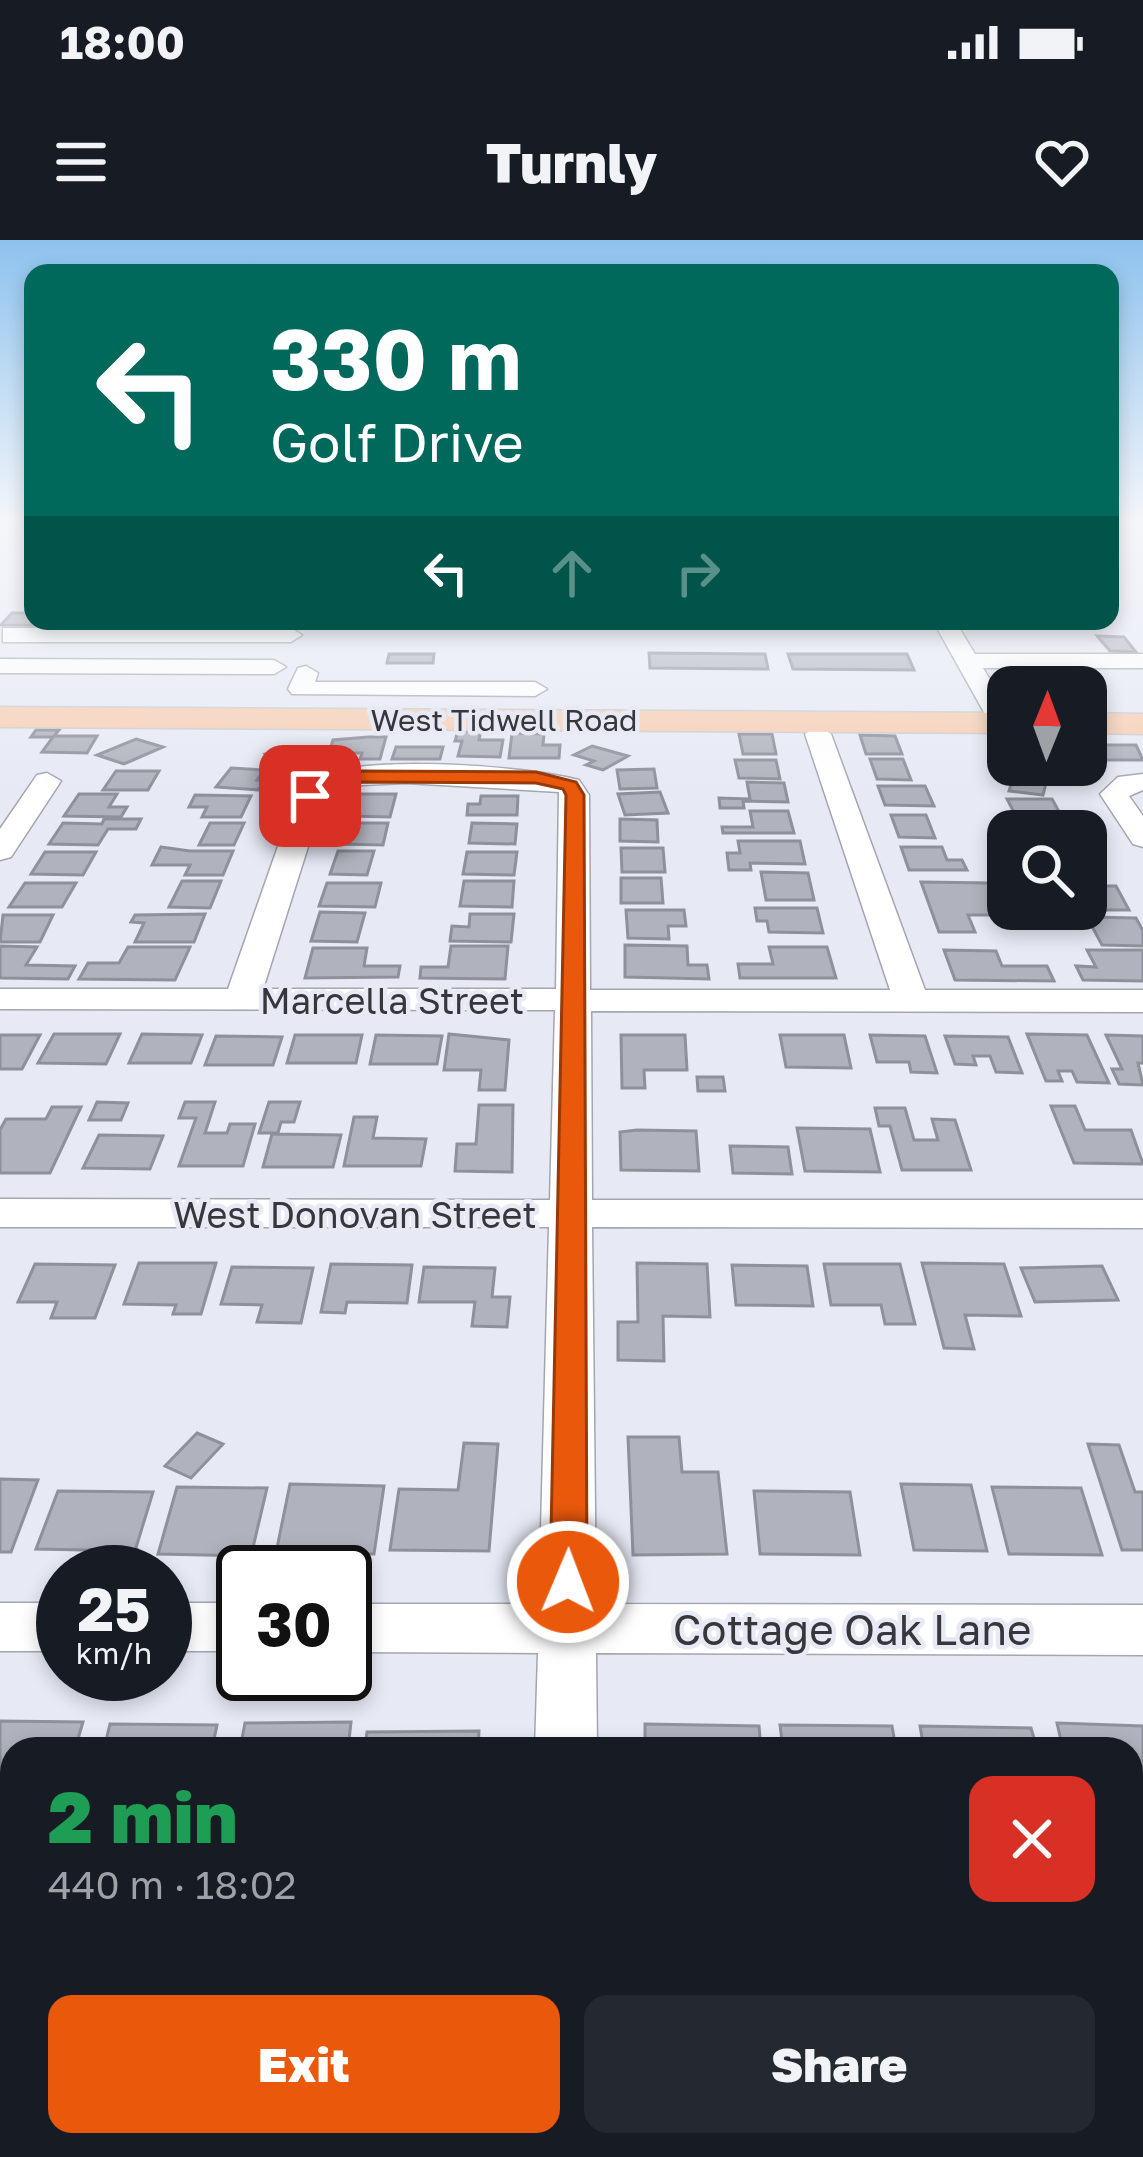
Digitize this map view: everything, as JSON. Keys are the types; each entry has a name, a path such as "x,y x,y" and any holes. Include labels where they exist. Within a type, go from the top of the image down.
{"main road":[{"name":"West Tidwell Road","path":"0,717 253,710 472,682"},
{"name":"West Tidwell Road","path":"0,698 253,710 378,688 472,682 987,712"},
{"path":"1107,703 1143,704"},
{"path":"1107,723 1143,724"}],"street":[{"path":"3,635 211,630"},
{"path":"253,710 293,630"},
{"path":"949,630 987,690"},
{"path":"967,661 1143,661"},
{"path":"0,666 274,667"},
{"path":"306,673 299,689 472,682"},
{"path":"818,734 911,1000"},
{"path":"242,1000 316,788 338,778 536,778 569,786 575,795 566,1737"},
{"path":"0,851 47,781"},
{"path":"1143,782 1128,783 1114,794 1143,838"},
{"name":"Marcella Street","path":"0,999 1143,1001"},
{"name":"West Donovan Street","path":"0,1213 1143,1214"},
{"path":"0,1627 36,1627"},
{"name":"Cottage Oak Lane","path":"372,1628 1143,1630"}],"building":[{"path":"12,613 24,613 24,625 1,625"},
{"path":"1097,636 1124,637 1136,652 1110,651"},
{"path":"649,653 765,654 768,669 650,668"},
{"path":"389,654 434,654 433,663 387,663"},
{"path":"788,654 907,654 914,670 793,669"},
{"path":"36,730 59,730 54,736 97,736 87,753 42,752 53,737 31,737"},
{"path":"458,731 481,731 479,740 503,740 500,757 458,756 462,741 455,741"},
{"path":"512,733 544,734 543,745 560,745 559,758 509,758"},
{"path":"739,734 772,734 776,754 743,754"},
{"path":"860,735 895,736 902,754 866,754"},
{"path":"386,737 380,759 360,759 362,753 329,753 333,740"},
{"path":"136,739 163,747 124,764 97,755"},
{"path":"1107,745 1136,745 1143,760 1107,760"},
{"path":"592,746 628,756 603,770 586,765 594,761 574,755"},
{"path":"306,747 314,757 277,770 265,754"},
{"path":"396,747 443,747 440,759 392,759"},
{"path":"870,759 903,759 911,780 877,779"},
{"path":"735,760 776,760 780,779 739,778"},
{"path":"231,768 264,770 257,780 265,781 258,790 216,787"},
{"path":"654,769 657,788 620,789 617,770"},
{"path":"116,771 159,771 148,790 103,790"},
{"path":"747,782 784,783 788,802 743,801 744,808 720,808 719,798 750,799"},
{"path":"878,786 925,786 934,806 885,805"},
{"path":"1011,786 1045,786 1043,795 1009,791"},
{"path":"660,792 668,813 625,815 618,794"},
{"path":"79,794 117,794 109,807 127,807 121,817 64,816"},
{"path":"353,794 396,794 390,817 346,816"},
{"path":"195,795 251,796 241,817 202,817 207,807 189,807"},
{"path":"481,796 518,796 517,815 467,815 468,804 480,804"},
{"path":"1007,799 1052,799 1058,810 1013,810"},
{"path":"750,811 788,811 794,833 723,833 722,827 753,827"},
{"path":"891,815 926,815 935,838 899,837"},
{"path":"104,819 141,819 136,829 108,829 98,845 49,844 63,823 102,824"},
{"path":"620,819 657,820 658,842 620,841"},
{"path":"210,823 244,823 234,845 199,845"},
{"path":"345,823 388,823 383,845 338,844"},
{"path":"472,823 517,824 515,844 469,843"},
{"path":"738,841 800,841 805,864 750,863 751,870 729,870 727,853 740,853"},
{"path":"161,847 233,851 223,875 185,875 190,865 152,865"},
{"path":"901,847 942,847 947,860 962,860 967,870 909,870"},
{"path":"621,848 663,848 665,872 622,872"},
{"path":"338,851 374,851 367,875 330,874"},
{"path":"45,852 96,852 83,875 31,874"},
{"path":"467,852 517,852 514,875 463,874"},
{"path":"761,872 808,873 814,900 766,900"},
{"path":"621,878 661,878 663,903 621,903"},
{"path":"182,881 221,881 210,908 169,907"},
{"path":"464,881 514,881 512,907 460,906"},
{"path":"921,882 987,883 987,915 968,915 975,932 939,932"},
{"path":"25,883 76,883 62,907 9,907"},
{"path":"327,883 381,883 375,907 319,906"},
{"path":"1107,886 1116,886 1129,910 1107,910"},
{"path":"755,908 817,908 823,933 769,932 767,921 757,921"},
{"path":"626,910 684,910 686,926 668,926 669,939 628,938"},
{"path":"320,912 365,913 357,942 311,941"},
{"path":"205,914 194,942 135,942 144,923 131,922 135,915"},
{"path":"470,914 514,914 511,942 450,941 452,926 469,927"},
{"path":"3,915 53,915 40,942 0,942"},
{"path":"1107,917 1136,918 1143,931 1143,946 1102,945 1094,930 1107,930"},
{"path":"625,945 687,946 688,965 707,965 709,979 625,977"},
{"path":"0,946 37,947 26,965 75,966 68,979 0,978"},
{"path":"451,946 508,946 505,979 420,978 421,967 448,967"},
{"path":"128,947 190,947 175,980 79,979 88,963 119,963"},
{"path":"769,947 827,947 836,978 740,978 738,964 773,964"},
{"path":"313,948 367,948 364,966 400,966 398,977 305,978"},
{"path":"944,950 996,951 1002,966 1047,966 1054,981 955,980"},
{"path":"1087,950 1143,950 1143,981 1083,980 1076,966 1096,967"},
{"path":"54,1034 120,1034 106,1064 38,1063"},
{"path":"142,1034 202,1035 191,1063 129,1063"},
{"path":"449,1034 509,1040 505,1090 479,1090 481,1070 444,1070"},
{"path":"1027,1034 1087,1035 1109,1083 1077,1082 1072,1071 1058,1071 1062,1081 1046,1081"},
{"path":"0,1035 40,1035 22,1069 0,1069"},
{"path":"295,1035 362,1035 356,1063 287,1063"},
{"path":"376,1035 442,1036 437,1064 370,1064"},
{"path":"621,1035 685,1035 687,1070 644,1070 645,1088 622,1088"},
{"path":"780,1035 844,1035 851,1068 786,1067"},
{"path":"870,1035 925,1036 937,1073 911,1072 909,1062 877,1062"},
{"path":"1106,1035 1143,1036 1143,1063 1138,1063 1143,1085 1119,1084 1112,1069 1122,1069"},
{"path":"216,1036 282,1037 273,1065 205,1065"},
{"path":"945,1036 1008,1037 1022,1073 996,1072 990,1056 973,1056 976,1065 955,1064"},
{"path":"697,1077 723,1077 725,1091 698,1091"},
{"path":"97,1102 128,1103 121,1120 89,1120"},
{"path":"185,1102 215,1102 205,1133 227,1133 230,1124 255,1124 243,1166 179,1166 196,1118 179,1118"},
{"path":"269,1102 300,1102 294,1122 281,1122 278,1133 259,1133"},
{"path":"479,1105 513,1105 512,1172 455,1171 457,1144 476,1144"},
{"path":"1051,1106 1075,1106 1085,1130 1131,1130 1143,1164 1074,1163"},
{"path":"52,1107 81,1107 50,1173 0,1173 0,1130 6,1119 46,1119"},
{"path":"875,1108 905,1108 914,1140 938,1140 932,1119 955,1120 971,1170 902,1170 890,1126 879,1126"},
{"path":"354,1117 377,1117 373,1138 426,1139 421,1166 344,1166"},
{"path":"797,1128 870,1129 880,1172 805,1171"},
{"path":"696,1131 699,1171 621,1170 620,1132"},
{"path":"272,1134 341,1135 333,1167 263,1167"},
{"path":"99,1135 163,1136 150,1169 83,1168"},
{"path":"730,1146 788,1147 792,1174 733,1173"},
{"path":"139,1263 216,1263 201,1314 173,1314 176,1305 124,1304"},
{"path":"637,1263 707,1264 710,1317 663,1316 664,1361 618,1360 618,1322 638,1322"},
{"path":"922,1263 1004,1264 1021,1316 965,1315 974,1349 944,1348"},
{"path":"35,1264 115,1265 95,1318 51,1318 57,1302 18,1302"},
{"path":"331,1264 412,1265 407,1303 347,1302 345,1313 321,1312"},
{"path":"824,1264 900,1264 915,1324 885,1324 881,1305 831,1305"},
{"path":"732,1265 807,1266 813,1306 736,1305"},
{"path":"1102,1266 1118,1300 1035,1302 1021,1268"},
{"path":"232,1267 313,1268 301,1323 257,1322 262,1305 221,1304"},
{"path":"424,1267 495,1268 492,1297 510,1297 507,1327 472,1326 475,1302 419,1302"},
{"path":"197,1433 223,1444 191,1478 165,1466"},
{"path":"628,1437 679,1437 682,1472 718,1472 727,1554 633,1555"},
{"path":"464,1443 498,1444 489,1551 390,1550 399,1489 458,1490"},
{"path":"1088,1444 1119,1445 1135,1492 1143,1492 1143,1550 1122,1550"},
{"path":"0,1479 38,1480 11,1552 0,1552"},
{"path":"290,1484 384,1486 374,1554 372,1545 278,1545"},
{"path":"901,1484 971,1485 987,1551 914,1550"},
{"path":"177,1487 267,1488 254,1545 216,1545 216,1555 192,1555 192,1545 161,1545"},
{"path":"992,1487 1081,1488 1102,1555 1009,1554"},
{"path":"58,1491 153,1492 137,1545 38,1545"},
{"path":"754,1491 850,1492 860,1555 760,1554"},
{"path":"0,1721 83,1722 79,1737 0,1737"},
{"path":"351,1722 349,1737 242,1737 245,1723"},
{"path":"1057,1723 1143,1726 1143,1737 1060,1737"},
{"path":"110,1724 217,1725 214,1737 107,1737"},
{"path":"645,1724 759,1726 760,1737 645,1737"},
{"path":"780,1725 892,1726 894,1737 782,1737"},
{"path":"920,1726 1031,1728 1034,1737 922,1737"},
{"path":"479,1731 479,1737 366,1737 367,1732"}],"route":[{"path":"310,796 324,782 357,777 536,778 556,780 575,795 568,1582"}]}
